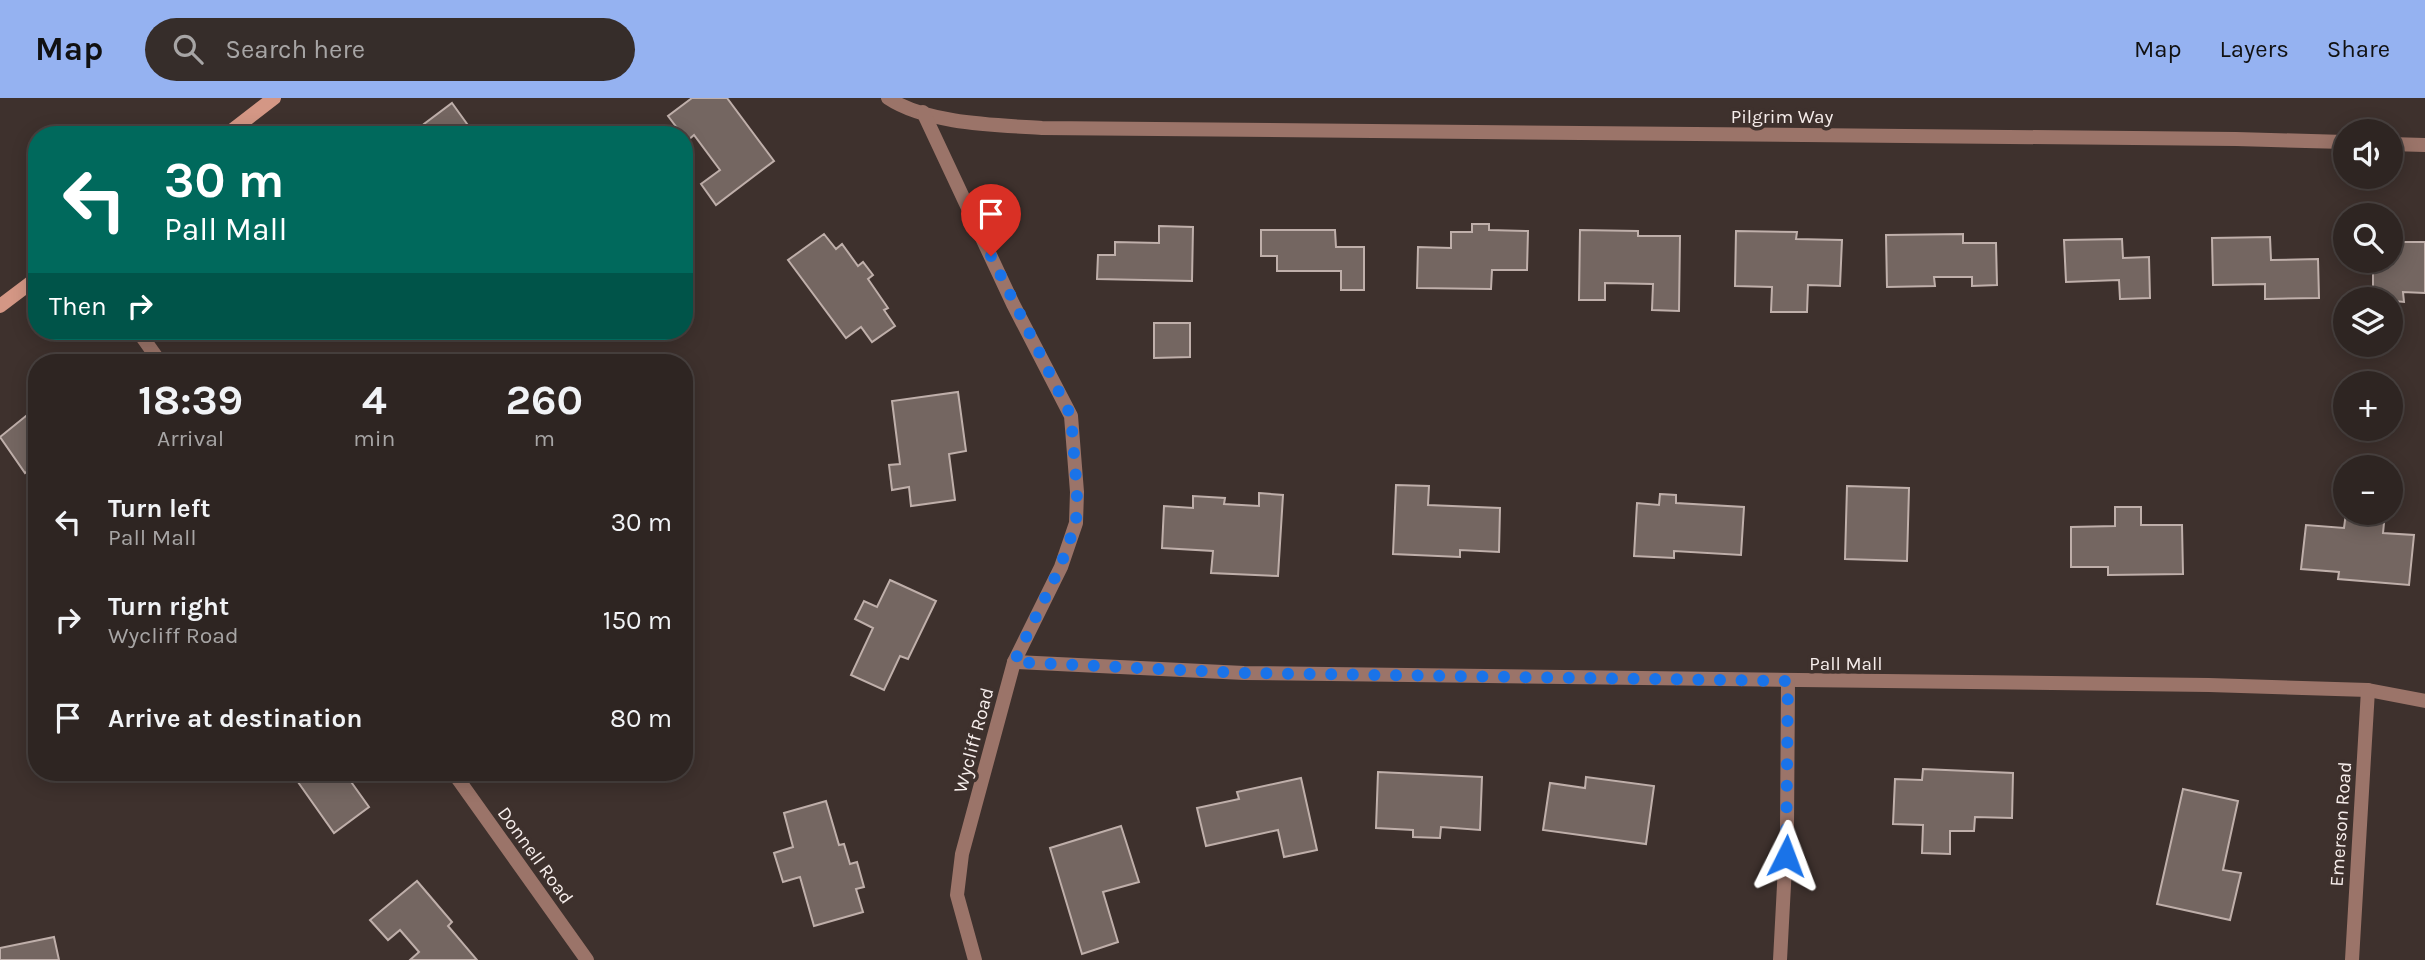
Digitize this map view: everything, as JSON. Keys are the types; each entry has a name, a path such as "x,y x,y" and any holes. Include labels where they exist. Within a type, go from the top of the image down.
{"main road":[{"path":"238,126 274,98"},
{"path":"0,306 28,285"}],"street":[{"name":"Pilgrim Way","path":"888,98 923,112 974,124 1042,128 2209,138 2333,142"},
{"name":"Wycliff Road","path":"923,112 1013,304 1071,416 1077,492 1076,523 1060,567 1014,662 962,854 957,895 975,960"},
{"path":"2403,144 2425,145"},
{"name":"Pall Mall","path":"1014,662 1244,673 2209,685 2368,690 2425,701"},
{"path":"1780,960 1787,830 1788,681"},
{"name":"Emerson Road","path":"2352,960 2368,690"},
{"name":"Donnell Road","path":"459,781 587,960"}],"building":[{"path":"692,98 727,98 774,161 716,205 701,184 720,170 693,136 693,126 676,126 668,116"},
{"path":"452,103 469,126 425,126 424,124"},
{"path":"1472,224 1489,224 1489,230 1528,231 1527,270 1492,270 1491,289 1417,288 1418,247 1451,248 1451,232 1472,232"},
{"path":"1159,226 1193,227 1192,281 1097,279 1098,255 1115,255 1115,242 1159,243"},
{"path":"1261,230 1335,230 1336,247 1364,247 1364,290 1341,290 1341,271 1277,271 1277,256 1261,256"},
{"path":"1580,230 1638,231 1638,236 1680,236 1679,311 1652,310 1653,284 1605,283 1605,300 1579,300"},
{"path":"1736,231 1797,232 1796,239 1842,240 1840,286 1808,285 1807,312 1771,312 1772,287 1735,286"},
{"path":"824,234 836,249 842,244 858,266 863,262 873,275 868,279 888,308 884,310 895,326 872,342 861,327 846,338 788,260"},
{"path":"1963,234 1963,243 1996,243 1997,285 1972,286 1972,277 1934,277 1935,286 1887,287 1886,235"},
{"path":"2270,237 2271,260 2318,259 2319,298 2265,299 2265,284 2213,285 2212,238"},
{"path":"2122,239 2123,258 2149,257 2150,298 2120,299 2119,280 2066,282 2064,240"},
{"path":"2403,242 2425,242 2425,293 2403,292 2403,287 2373,287 2373,273 2403,273"},
{"path":"1154,323 1190,323 1190,357 1154,358"},
{"path":"958,392 966,451 949,454 955,500 911,506 909,487 892,490 889,465 900,464 892,401"},
{"path":"28,414 28,471 25,473 0,437"},
{"path":"1396,485 1429,486 1428,505 1500,508 1499,552 1460,550 1460,557 1393,554"},
{"path":"1847,486 1909,488 1907,561 1845,559"},
{"path":"1259,493 1283,495 1278,576 1211,573 1213,551 1162,548 1164,506 1193,508 1193,496 1225,498 1224,504 1259,506"},
{"path":"1660,494 1676,495 1676,503 1744,507 1741,555 1674,551 1674,558 1634,556 1637,503 1659,505"},
{"path":"2115,507 2141,507 2141,525 2182,525 2183,574 2108,575 2108,567 2071,567 2071,527 2115,526"},
{"path":"2306,525 2344,528 2344,525 2384,525 2383,533 2414,535 2409,585 2338,579 2339,572 2301,569"},
{"path":"890,580 936,601 908,659 900,656 884,690 851,675 873,628 855,619 864,601 877,607"},
{"path":"1923,769 2013,773 2012,818 1975,817 1974,831 1950,831 1950,854 1922,853 1923,825 1893,824 1895,779 1922,780"},
{"path":"1378,772 1482,777 1480,830 1441,827 1440,838 1413,837 1413,830 1376,828"},
{"path":"1586,777 1654,786 1646,844 1543,830 1550,783 1585,788"},
{"path":"1301,778 1317,850 1284,857 1278,830 1206,846 1197,808 1239,799 1237,792"},
{"path":"297,781 350,781 369,807 334,833"},
{"path":"2183,789 2238,801 2223,870 2241,873 2230,920 2157,904"},
{"path":"826,801 839,845 844,844 850,864 857,862 864,887 856,889 863,912 814,926 800,877 783,882 774,853 793,847 784,813"},
{"path":"1121,826 1139,882 1103,892 1118,942 1082,954 1050,848"},
{"path":"417,881 452,922 448,926 477,960 410,960 419,952 400,930 388,940 370,920"},
{"path":"54,937 59,960 0,960 0,948"}],"route":[{"path":"991,256 1071,416 1077,492 1076,523 1060,567 1014,662 1244,673 1788,681 1786,856"}]}
